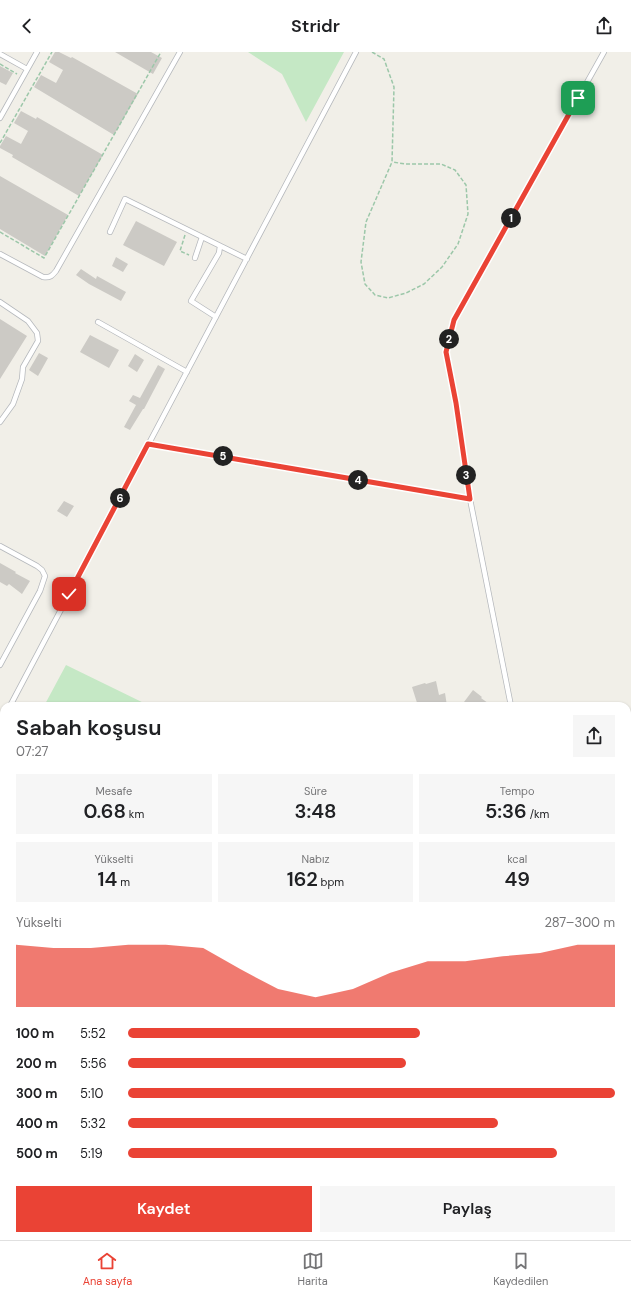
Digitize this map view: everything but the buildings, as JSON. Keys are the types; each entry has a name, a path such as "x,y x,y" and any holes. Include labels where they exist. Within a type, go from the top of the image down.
{"lane":[{"path":"0,118 37,52"},
{"path":"0,254 43,277 48,278 52,276 180,52"},
{"path":"12,702 356,52"},
{"path":"510,702 470,499 456,403 446,352 454,320 604,52"},
{"path":"0,54 27,69"},
{"path":"110,232 125,199 247,259"},
{"path":"195,258 202,237"},
{"path":"216,318 191,301 219,253 220,246"},
{"path":"0,302 28,321 37,333 38,341 23,367 22,380 13,404 0,422"},
{"path":"98,322 187,372"},
{"path":"148,444 470,499"},
{"path":"0,546 37,566 42,570 45,576 40,591 0,665"}],"path":[{"path":"0,143 52,52"},
{"path":"0,232 44,258 161,52"},
{"path":"372,52 384,59 394,87 392,162 366,222 361,262 365,284 375,295 388,298 406,293 424,284 442,267 458,244 468,214 466,185 455,170 441,164 406,164 392,162"},
{"path":"0,64 23,77"}],"green space":[{"path":"248,52 344,52 306,122 282,74"},
{"path":"66,665 142,702 46,702"}],"route":[{"path":"69,594 148,444 470,499 456,403 446,352 454,320 578,98"}]}
